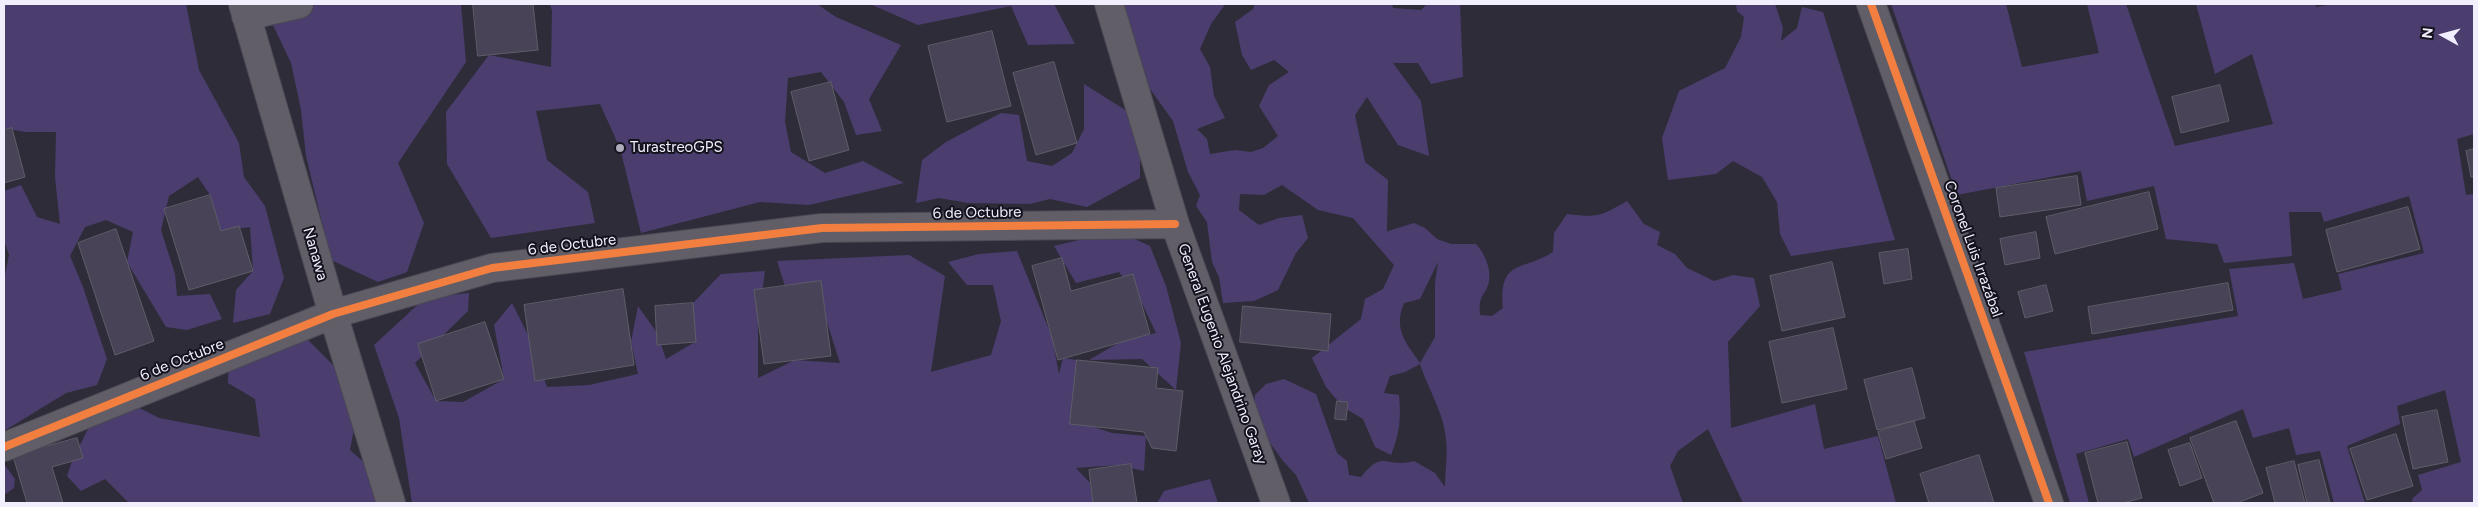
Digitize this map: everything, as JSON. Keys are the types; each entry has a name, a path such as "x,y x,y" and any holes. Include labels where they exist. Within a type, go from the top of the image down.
{"street":[{"path":"245,10 299,4"},
{"name":"General Eugenio Alejandrino Garay","path":"1109,4 1175,224 1276,503"},
{"name":"Coronel Luis Irrazábal","path":"1871,4 2049,503"},
{"name":"Nanawa","path":"245,10 333,314 392,503"},
{"name":"6 de Octubre","path":"4,447 333,314 492,268 822,228 1175,224"}],"shaded area":[{"path":"4,4 186,4 199,70 239,143 244,177 265,206 284,278 270,314 233,323 236,290 253,271 250,227 221,231 210,195 198,177 169,196 161,230 175,274 177,296 210,294 222,319 187,330 166,327 127,262 133,232 106,220 85,227 70,256 83,287 107,359 97,385 66,393 4,431 4,280 9,255 4,240 4,191 21,185 37,217 60,224 55,177 56,132 25,132 4,128"},
{"path":"263,4 461,4 466,62 398,163 424,223 407,272 378,282 331,260 306,156 301,110 291,63"},
{"path":"550,4 817,4 836,17 901,45 869,99 882,131 856,135 844,102 821,72 788,78 785,122 791,152 825,173 863,161 904,183 809,205 760,202 641,233 620,148 600,104 536,111 547,160 588,192 595,223 491,238 447,164 446,112 489,55 551,67 552,11"},
{"path":"870,4 1054,4 1075,44 1028,45 1011,6 918,25"},
{"path":"1124,4 1223,4 1224,6 1211,24 1200,49 1210,67 1214,96 1225,118 1197,129 1207,139 1210,154 1235,150 1251,152 1263,148 1278,136 1259,106 1269,85 1289,72 1274,60 1251,70 1242,55 1235,22 1253,9 1255,4 1392,4 1393,8 1421,10 1427,4 1460,4 1463,77 1431,84 1418,63 1393,63 1421,101 1429,156 1398,145 1367,97 1355,115 1365,162 1388,180 1387,231 1385,232 1414,223 1425,228 1437,239 1451,244 1476,244 1482,252 1489,271 1488,286 1480,302 1480,315 1492,316 1503,308 1503,292 1505,281 1509,274 1523,265 1553,252 1554,233 1567,214 1599,215 1627,201 1644,224 1660,232 1657,245 1675,254 1687,268 1714,281 1733,275 1754,278 1760,306 1728,342 1731,428 1815,404 1824,449 1878,436 1896,503 1743,503 1708,429 1678,451 1670,466 1683,503 1309,503 1296,475 1283,461 1260,429 1254,414 1255,395 1266,384 1284,379 1316,394 1337,453 1347,461 1349,475 1361,477 1369,468 1380,461 1404,463 1414,461 1435,473 1445,487 1447,451 1445,429 1420,364 1405,372 1390,376 1384,393 1399,395 1399,425 1391,455 1375,447 1363,419 1343,407 1326,387 1312,358 1361,319 1365,299 1383,289 1394,265 1353,218 1318,210 1282,185 1264,195 1240,194 1239,210 1259,225 1279,218 1302,215 1308,238 1296,253 1278,290 1254,301 1223,303 1219,277 1212,262 1207,222 1196,206 1200,195 1188,172 1173,121 1150,89","holes":["1438,262 1435,283 1435,337 1420,363 1403,335 1400,321 1401,312 1404,303 1420,299"]},
{"path":"1736,4 1775,4 1783,28 1781,41 1797,28 1802,7 1823,12 1895,240 1791,256 1780,234 1777,202 1762,177 1733,161 1716,174 1668,180 1662,138 1679,91 1725,68 1741,37 1744,17 1737,11"},
{"path":"1891,4 2006,4 2022,67 2099,53 2087,4 2126,4 2175,146 2273,124 2252,54 2215,74 2196,4 2315,4 2316,7 2333,4 2474,4 2474,134 2457,139 2466,195 2474,194 2474,503 2413,503 2412,499 2422,490 2418,475 2461,462 2445,390 2397,406 2400,424 2347,446 2365,503 2334,503 2320,451 2296,455 2289,428 2253,438 2243,409 2134,457 2128,439 2076,454 2089,503 2070,503 2024,352 2238,316 2229,269 2294,263 2303,299 2342,290 2338,274 2424,253 2409,196 2324,222 2321,212 2289,212 2292,256 2224,263 2217,244 2166,239 2154,186 2087,201 2081,171 1957,195"},
{"path":"1084,84 1130,113 1140,146 1140,178 1087,207 1050,199 1030,204 968,203 939,198 916,203 922,160 946,142 1001,113 1019,115 1027,161 1052,166 1072,153 1084,129"},
{"path":"1117,231 1150,246 1166,286 1181,343 1176,390 1142,359 1089,360 1120,342 1156,333 1141,301 1119,272 1076,283 1054,246"},
{"path":"1017,251 1052,337 1059,374 1063,358 1077,360 1070,424 1091,426 1112,433 1146,436 1144,471 1119,465 1076,468 1090,483 1093,503 412,503 399,418 374,345 425,298 469,293 468,311 415,363 436,401 463,402 504,379 494,325 512,303 529,337 547,387 589,385 638,374 631,342 638,306 657,333 666,359 695,342 693,303 721,274 765,271 758,323 758,378 795,360 840,363 826,319 821,281 785,286 777,261 909,255 945,276 931,372 991,355 1001,321 993,285 967,285 948,262 979,254"},
{"path":"301,333 339,371 358,408 350,450 392,487 396,503 129,503 105,479 81,491 67,476 72,461 90,425 126,401 159,418 260,437 255,399 228,383 229,354"},
{"path":"4,464 15,479 14,488 4,495"},
{"path":"1210,479 1218,503 1157,503 1164,491"}],"building":[{"path":"473,4 533,4 538,50 478,56"},
{"path":"992,31 1011,106 947,122 928,46"},
{"path":"1054,62 1077,143 1036,155 1013,73"},
{"path":"831,82 849,150 809,161 791,92"},
{"path":"2220,85 2229,121 2181,133 2172,97"},
{"path":"12,128 25,177 4,183 4,130"},
{"path":"2474,149 2474,177 2471,177 2466,151"},
{"path":"2077,176 2081,205 2000,217 1996,188"},
{"path":"2149,192 2158,229 2055,254 2046,217"},
{"path":"210,195 221,231 239,226 253,271 189,290 164,209"},
{"path":"2408,207 2420,249 2337,272 2326,230"},
{"path":"116,229 154,341 115,355 78,243"},
{"path":"2036,232 2040,258 2005,265 2000,239"},
{"path":"1908,249 1912,279 1884,284 1879,253"},
{"path":"1062,258 1071,291 1133,274 1150,334 1058,360 1032,266"},
{"path":"1832,262 1845,317 1782,331 1770,276"},
{"path":"821,281 831,356 764,364 754,290"},
{"path":"2228,283 2233,310 2092,334 2088,307"},
{"path":"2046,285 2053,311 2025,318 2018,292"},
{"path":"623,289 634,365 535,381 524,305"},
{"path":"693,303 696,342 657,345 655,306"},
{"path":"1243,306 1331,314 1328,351 1240,342"},
{"path":"485,322 504,379 436,401 418,344"},
{"path":"1833,328 1847,389 1782,403 1769,342"},
{"path":"1077,360 1158,368 1156,388 1183,391 1176,451 1152,448 1144,432 1070,424"},
{"path":"1912,368 1925,418 1877,430 1864,380"},
{"path":"1337,401 1348,402 1346,420 1335,419"},
{"path":"2437,410 2448,462 2413,469 2402,417"},
{"path":"1914,421 1922,448 1886,459 1878,432"},
{"path":"2236,421 2263,493 2237,503 2214,503 2190,438"},
{"path":"2396,434 2413,486 2367,500 2350,449"},
{"path":"77,438 83,458 52,467 63,503 27,503 13,456"},
{"path":"2127,442 2142,498 2123,503 2098,503 2085,453"},
{"path":"2190,443 2202,478 2180,486 2168,450"},
{"path":"1979,455 1994,503 1929,503 1920,474"},
{"path":"2319,460 2330,503 2307,503 2298,465"},
{"path":"2294,461 2305,503 2275,503 2266,468"},
{"path":"1131,464 1137,503 1093,503 1089,470"}],"cycle path":[{"path":"1871,4 2049,503"},
{"path":"4,447 333,314 492,268 822,228 1175,224"}],"place":[{"name":"TurastreoGPS","path":"620,148"}]}
